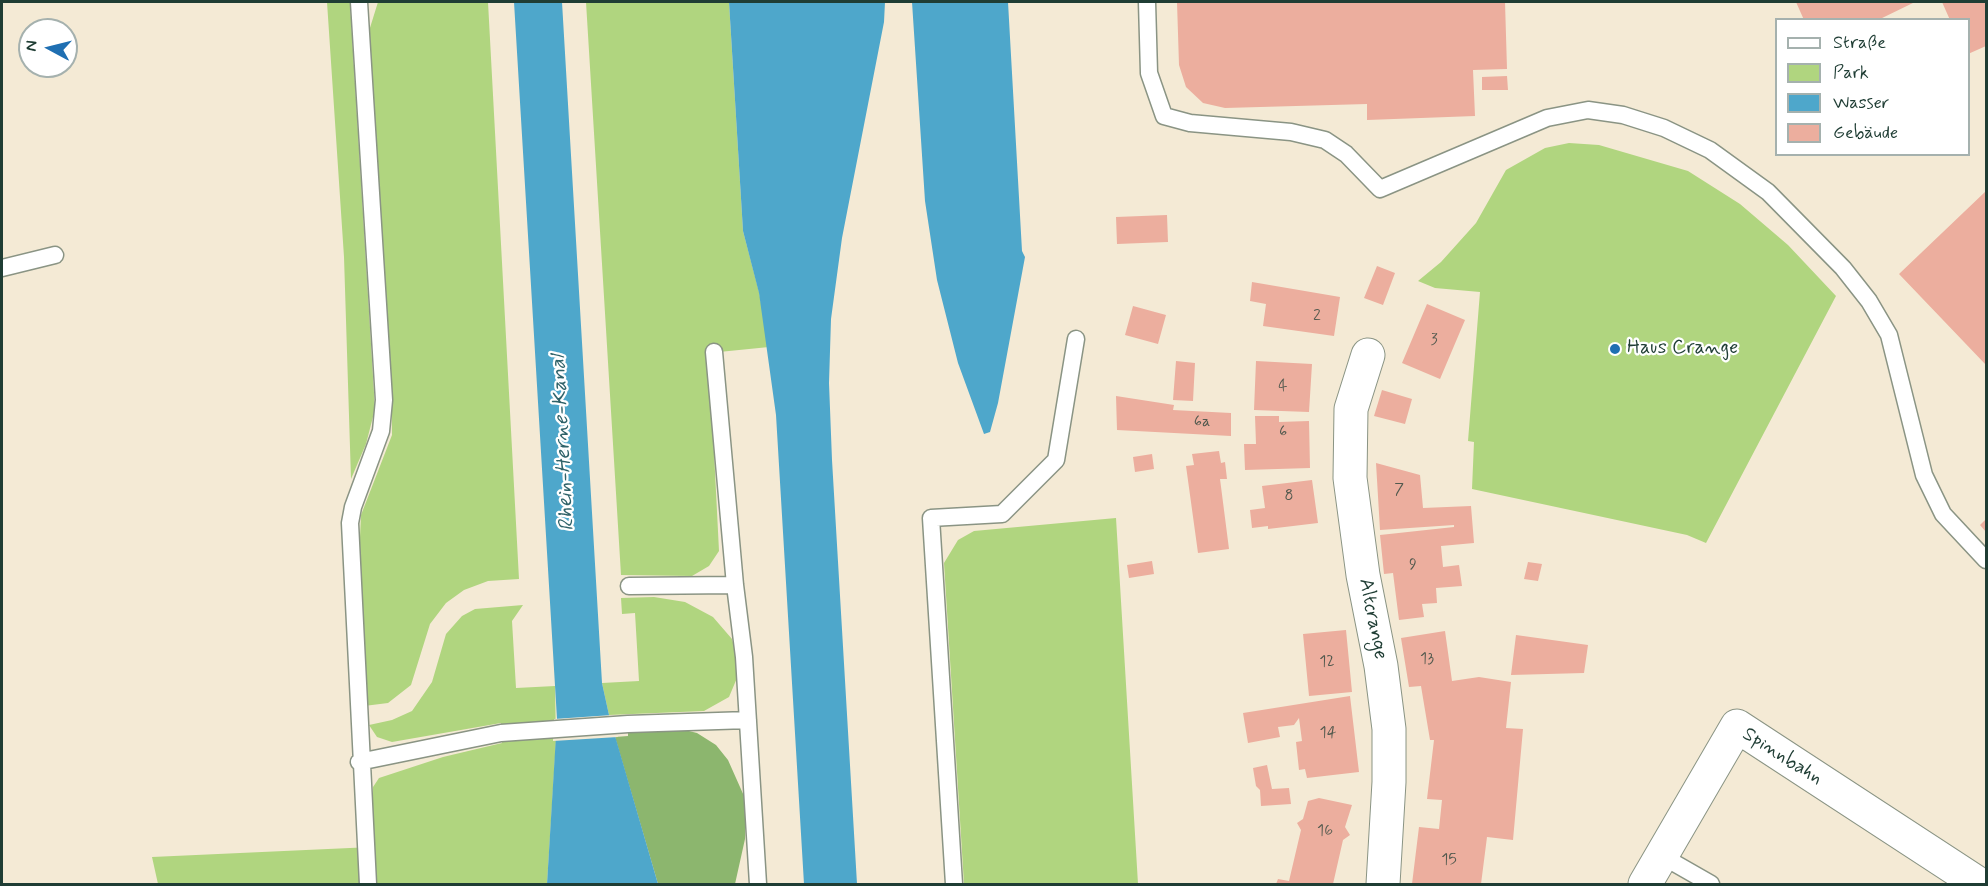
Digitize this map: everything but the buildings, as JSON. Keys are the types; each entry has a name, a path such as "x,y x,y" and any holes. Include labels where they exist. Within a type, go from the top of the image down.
{"street":[{"name":"Altcrange","path":"1368,355 1351,409 1350,478 1363,574 1381,666 1389,729 1389,782 1383,885"},
{"name":"Spinnbahn","path":"1645,885 1737,726 1968,881"}],"lane":[{"path":"359,2 384,400 381,431 353,507 350,523 360,762 368,885"},
{"path":"1147,2 1149,73 1164,116 1190,123 1291,132 1325,140 1346,154 1380,189 1547,118 1588,110 1623,115 1664,128 1710,150 1768,192 1843,268 1869,301 1889,335 1924,475 1943,514 1986,560"},
{"path":"2,268 55,255"},
{"path":"954,885 931,518 1002,514 1056,460 1076,339"},
{"path":"714,352 735,585 744,657 758,885"},
{"path":"630,586 735,585"},
{"path":"360,762 501,733 627,723 748,720"},
{"path":"1662,856 1711,885"},
{"path":"748,885 757,866"}],"green space":[{"path":"327,2 350,2 375,409 366,444 351,479 344,257"},
{"path":"378,2 488,2 519,579 488,581 464,590 446,603 430,624 411,685 388,703 364,706 358,581 361,515 392,435 391,376 369,31"},
{"path":"586,2 729,2 743,231 759,292 769,347 709,353 719,551 709,566 692,576 621,575"},
{"path":"1569,143 1599,145 1688,171 1740,204 1788,245 1836,296 1706,543 1687,535 1472,489 1474,442 1468,441 1480,292 1435,288 1418,281 1441,262 1476,223 1506,170 1545,148"},
{"path":"1116,518 1138,884 964,884 944,563 958,540 974,531"},
{"path":"654,597 685,602 713,617 732,639 737,657 737,678 729,697 704,711 609,715 602,683 639,681 635,613 622,614 621,598"},
{"path":"523,605 512,621 516,688 555,686 556,741 547,884 158,884 152,857 372,847 373,787 379,778 443,757 502,743 501,723 392,742 377,737 369,725 392,720 412,711 432,682 446,634 462,616 475,609"},
{"path":"681,729 697,733 716,745 728,760 744,796 745,839 735,884 658,884 615,737 628,736 628,733"}],"water":[{"name":"Rhein-Herne-Kanal","path":"514,2 562,2 602,683 609,715 658,884 547,884 557,719"},
{"path":"729,2 885,2 884,22 842,238 831,319 829,383 832,460 857,884 804,884 776,415 759,293 743,231"},
{"path":"912,2 1008,2 1022,251 1025,257 998,403 990,432 984,434 958,363 937,280 925,201"}],"pier":[{"path":"612,715 618,737 553,741 554,719"}],"place":[{"name":"Haus Crange","path":"1615,349"}]}
